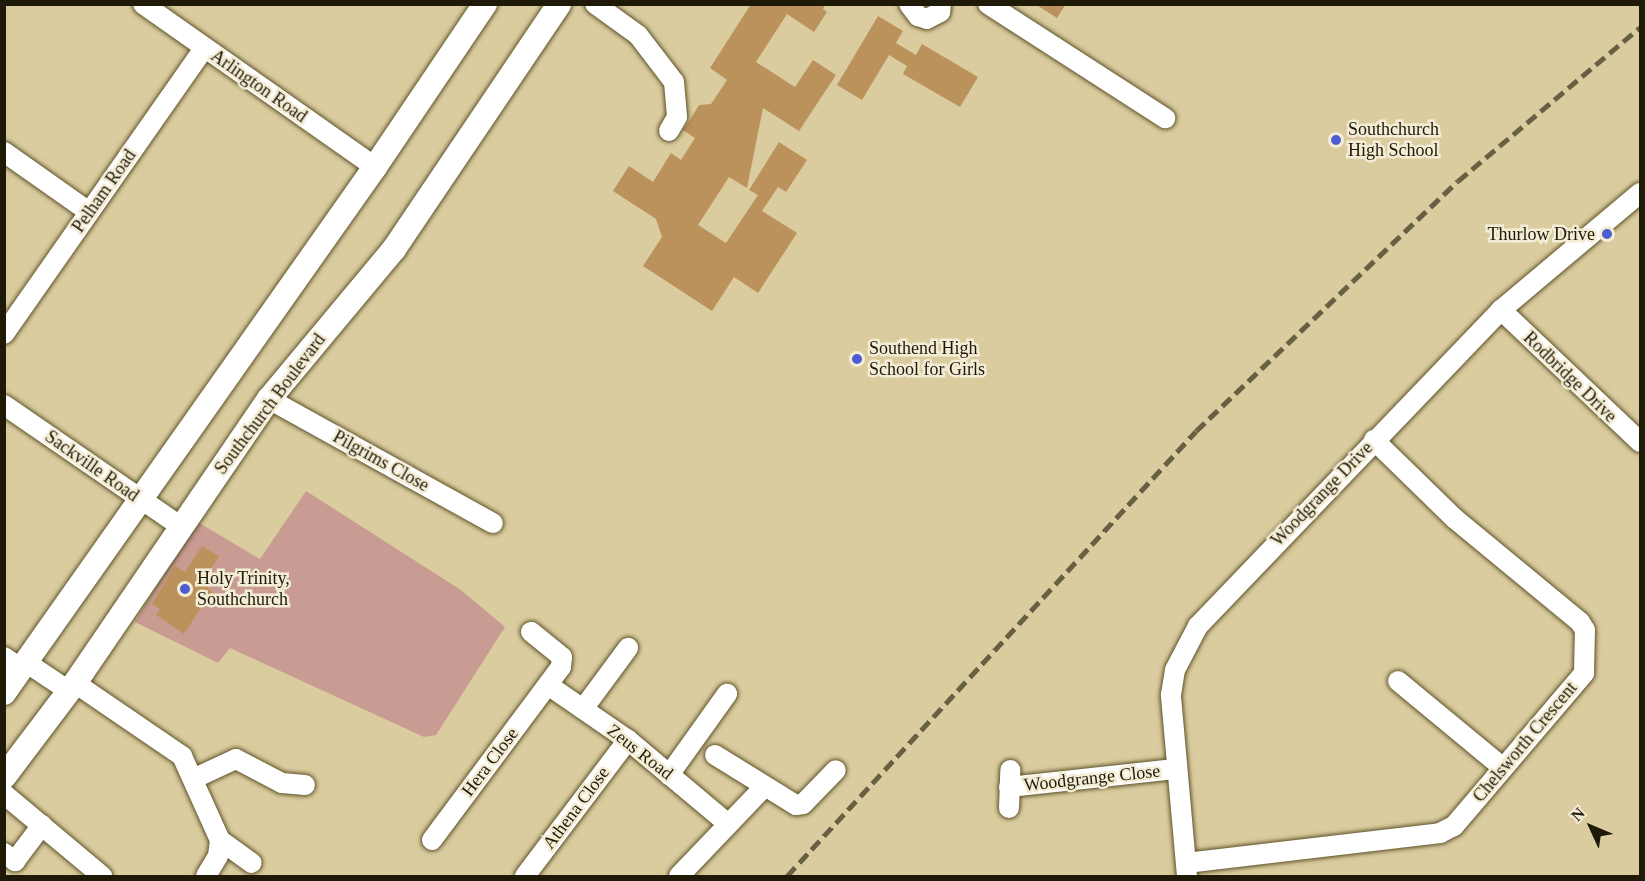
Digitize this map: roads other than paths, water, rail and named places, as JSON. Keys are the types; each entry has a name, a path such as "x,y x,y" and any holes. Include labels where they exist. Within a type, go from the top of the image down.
{"main road":[{"path":"4,693 18,663 141,501 375,167 484,4"},
{"name":"Southchurch Boulevard","path":"4,777 72,687 269,399 394,249 559,4"}],"street":[{"name":"Arlington Road","path":"142,4 375,167"},
{"path":"596,4 638,35 674,82 677,117 669,131"},
{"path":"909,4 918,16 927,19 940,12 941,4"},
{"path":"988,4 1165,118"},
{"name":"Pelham Road","path":"4,334 204,48"},
{"path":"4,152 89,212"},
{"name":"Woodgrange Drive","path":"1187,870 1175,769 1171,695 1186,645 1221,598 1501,310 1641,193"},
{"name":"Rodbridge Drive","path":"1501,310 1641,442"},
{"name":"Pilgrims Close","path":"269,399 493,524"},
{"name":"Sackville Road","path":"4,405 180,526"},
{"name":"Chelsworth Crescent","path":"1187,870 1440,833 1454,826 1584,673 1585,630 1454,518 1374,440"},
{"name":"Hera Close","path":"432,840 561,667 562,657 531,633"},
{"path":"583,709 628,648"},
{"path":"18,663 72,687 174,747 195,778 220,840 219,856 206,876"},
{"path":"1398,681 1503,768"},
{"name":"Zeus Road","path":"548,685 628,740 728,824"},
{"path":"669,775 727,694"},
{"name":"Athena Close","path":"525,876 628,740"},
{"path":"715,755 764,788 796,805 803,804 836,770"},
{"path":"195,778 236,759 282,783 305,785"},
{"name":"Woodgrange Close","path":"1009,808 1010,778 1175,769"},
{"path":"679,876 764,788"},
{"path":"4,794 102,876"},
{"path":"4,854 15,861 42,825"},
{"path":"220,840 252,863"}],"railway":[{"path":"787,876 1196,431 1458,181 1640,27"}],"place":[{"name":"Southchurch High School","path":"1336,140"},
{"name":"Thurlow Drive","path":"1607,234"},
{"name":"Southend High School for Girls","path":"857,359"},
{"name":"Holy Trinity, Southchurch","path":"185,589"}]}
